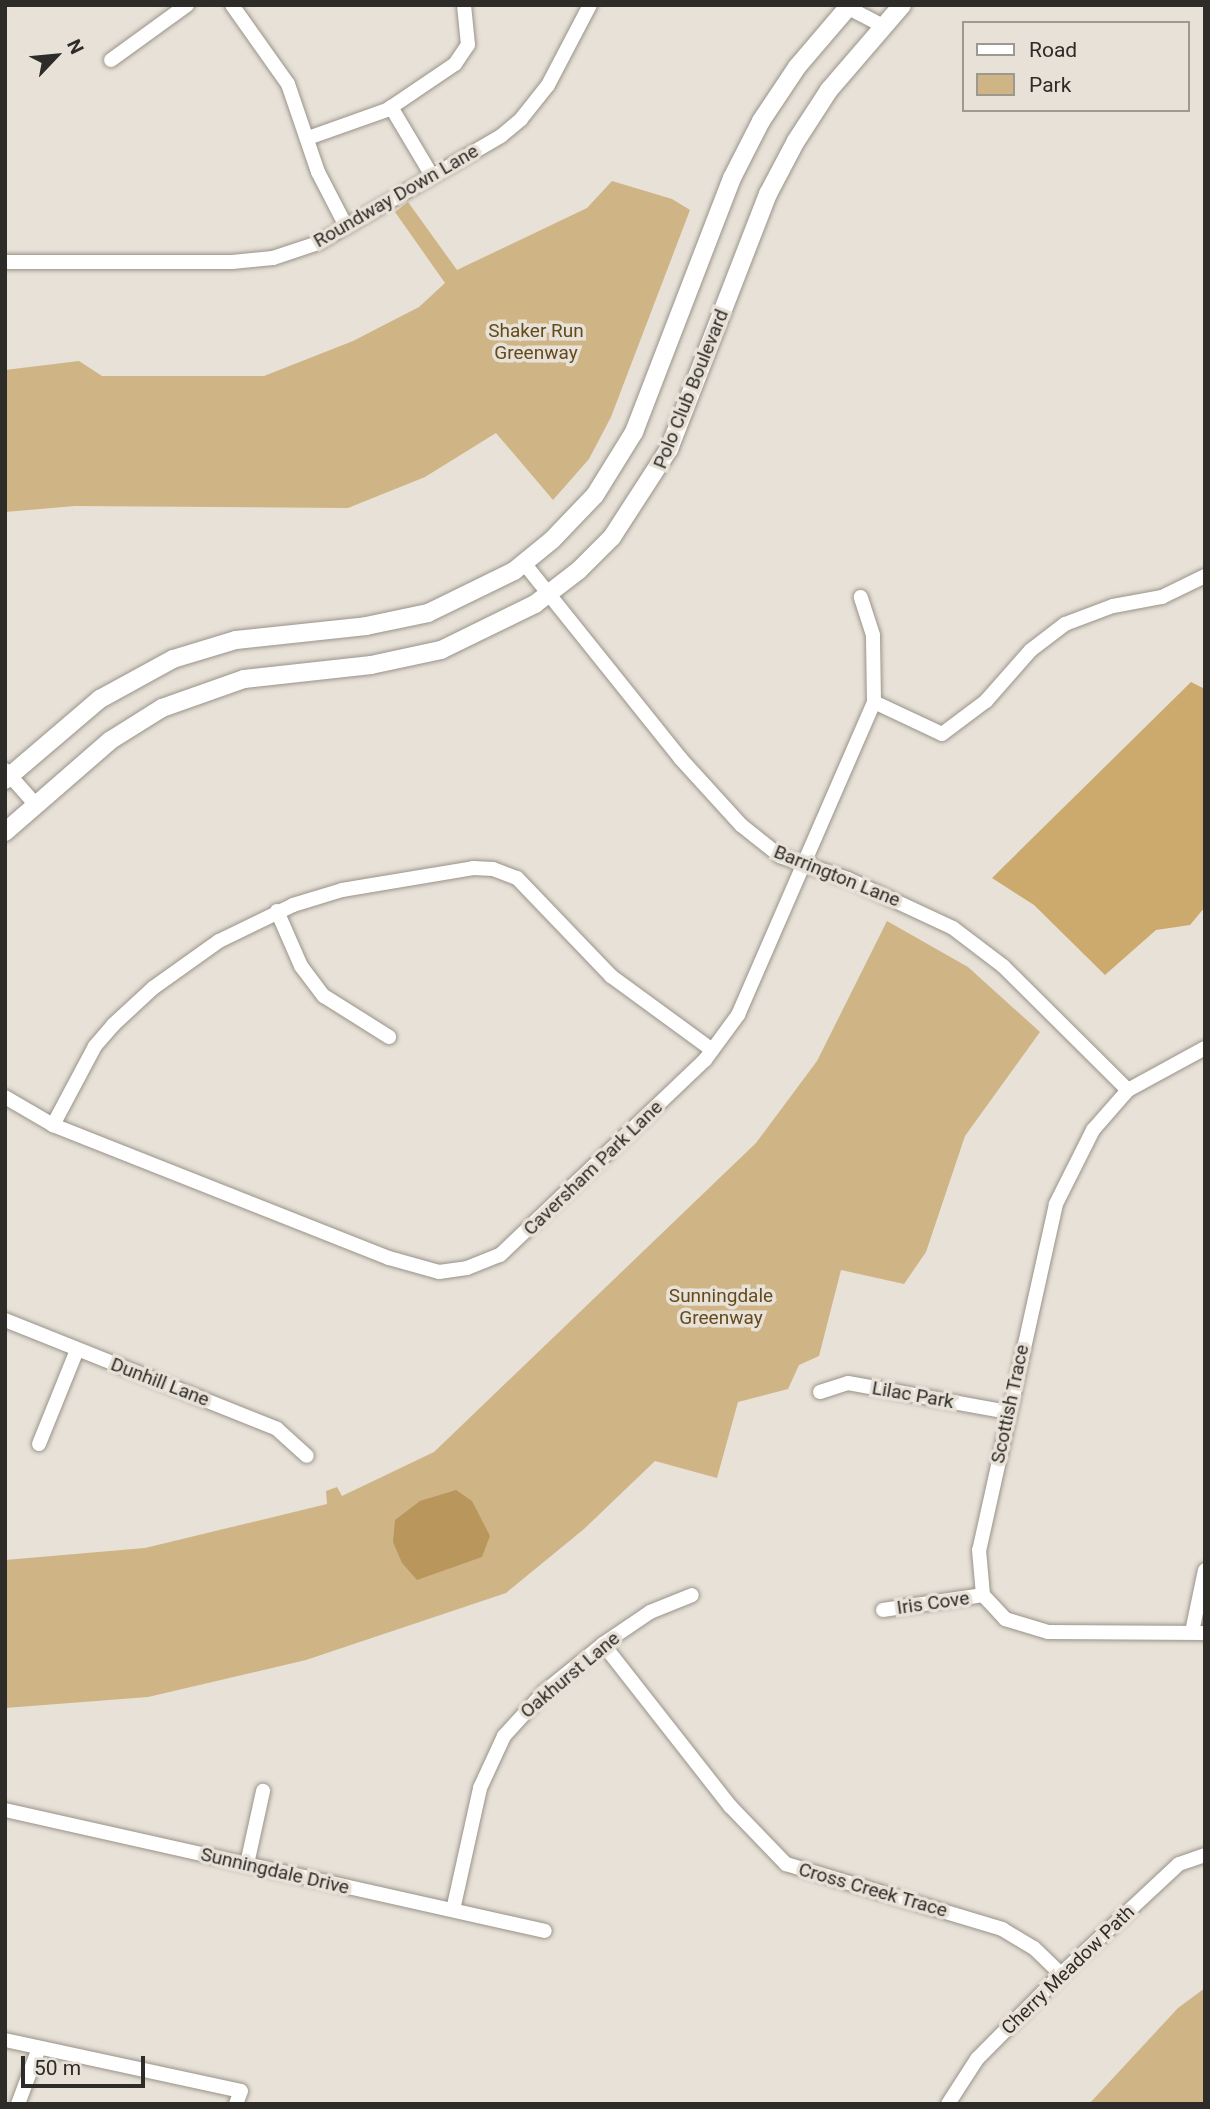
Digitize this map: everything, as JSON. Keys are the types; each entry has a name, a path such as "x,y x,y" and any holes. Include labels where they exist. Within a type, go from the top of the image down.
{"street":[{"path":"110,60 187,5"},
{"path":"232,5 288,83 309,138 317,172 346,226"},
{"path":"309,138 391,107 444,72 468,45 464,5"},
{"name":"Roundway Down Lane","path":"5,262 232,262 296,252 501,136 522,119 548,85 590,5"},
{"path":"871,5 883,26"},
{"name":"Polo Club Boulevard","path":"5,832 111,740 162,708 202,690 244,679 371,665 441,650 495,626 549,593 612,537 652,482 694,388 768,194 829,90 902,5"},
{"path":"847,6 883,26"},
{"name":"Polo Club Boulevard","path":"7,775 100,699 173,659 236,640 366,626 428,613 524,563 583,509 618,461 662,362 732,178 797,67 847,6"},
{"path":"391,107 431,174"},
{"name":"Barrington Lane","path":"524,563 717,800 764,845 803,865 848,879 953,928 1003,966 1128,1090"},
{"path":"874,702 942,734 986,701 1031,650 1065,624 1113,606 1162,597 1205,576"},
{"name":"Caversham Park Lane","path":"5,1097 53,1125 389,1258 420,1268 454,1270 482,1264 516,1242 712,1051 746,1000 874,702 873,635 861,597"},
{"path":"7,775 36,805"},
{"path":"53,1125 95,1046 113,1025 188,961 277,911 342,890 403,877 472,868 502,871 535,893 611,976 712,1051"},
{"path":"277,911 301,966 324,996 389,1037"},
{"name":"Scottish Trace","path":"983,1595 979,1550 1007,1412 1056,1204 1093,1130 1128,1090 1205,1048"},
{"name":"Dunhill Lane","path":"5,1320 277,1429 307,1456"},
{"path":"39,1444 77,1350"},
{"name":"Lilac Park","path":"820,1392 848,1383 1007,1412"},
{"path":"983,1595 1005,1619 1048,1632 1198,1633 1205,1570"},
{"name":"Oakhurst Lane","path":"453,1910 480,1788 504,1736 544,1692 603,1644 650,1612 692,1595"},
{"name":"Iris Cove","path":"883,1610 983,1595"},
{"name":"Cross Creek Trace","path":"603,1644 730,1806 786,1864 1002,1929 1034,1948 1061,1974"},
{"path":"247,1864 263,1791"},
{"name":"Sunningdale Drive","path":"5,1810 545,1931"},
{"name":"Cherry Meadow Path","path":"948,2104 977,2059 1061,1974 1179,1864 1205,1855"},
{"path":"5,2040 241,2091 236,2104"},
{"path":"18,2104 39,2048"}],"green space":[{"name":"Shaker Run Greenway","path":"612,181 672,199 690,210 611,417 589,459 553,500 496,433 425,477 348,508 75,506 5,512 5,370 79,361 102,376 264,376 353,341 419,307 445,283 395,212 408,202 457,270 587,208"},
{"name":"Sunningdale Greenway","path":"887,921 968,967 1040,1032 965,1136 926,1252 904,1284 841,1270 819,1356 799,1365 788,1389 738,1402 717,1478 655,1461 584,1529 506,1593 306,1660 148,1697 5,1708 5,1560 145,1548 327,1504 326,1491 337,1487 342,1496 434,1452 756,1143 817,1061"},
{"path":"1205,1988 1205,2104 1089,2104 1178,2008"}],"shaded area":[{"path":"1191,682 1205,689 1205,907 1190,925 1156,930 1105,975 1034,905 992,878"},
{"path":"456,1490 472,1501 490,1536 482,1557 417,1580 402,1563 393,1542 395,1520 420,1501"}]}
